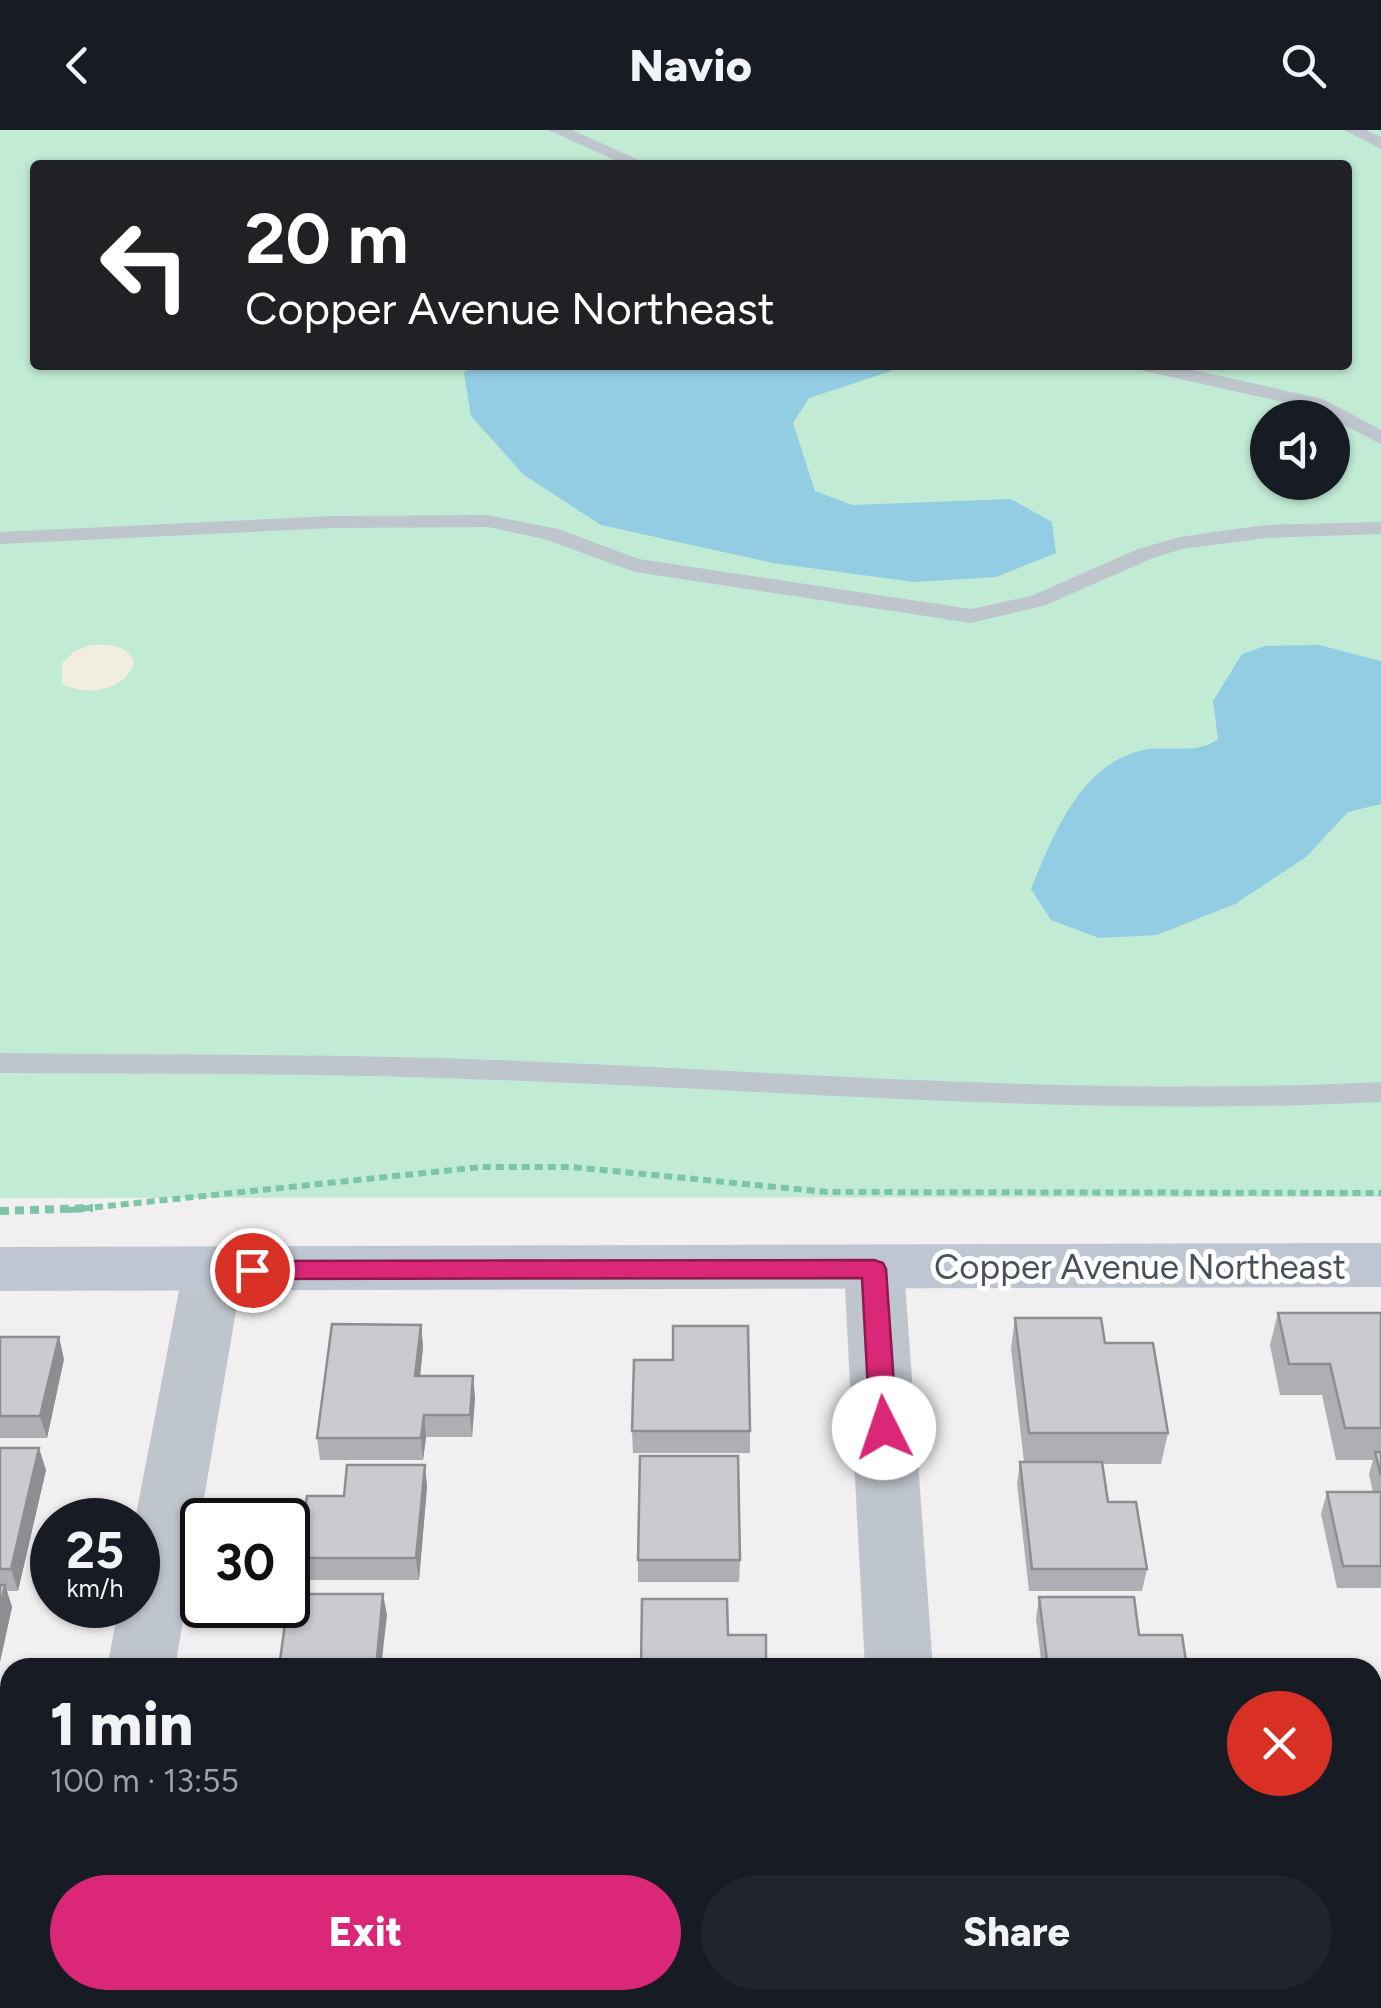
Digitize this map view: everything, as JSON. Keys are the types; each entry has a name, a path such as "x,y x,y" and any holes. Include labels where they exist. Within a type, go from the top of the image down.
{"street":[{"name":"Copper Avenue Northeast","path":"0,1269 1381,1265"},
{"path":"874,1269 898,1658"},
{"path":"143,1658 213,1270"}],"lane":[{"path":"557,130 629,160"},
{"path":"1353,130 1381,144"},
{"path":"1167,370 1316,403 1381,438"},
{"path":"0,538 218,526 488,522 550,534 635,566 971,616 1036,602 1147,552 1200,538 1251,531 1381,528"},
{"path":"0,1063 436,1068 1092,1093 1302,1096 1381,1092"}],"path":[{"path":"0,1211 60,1211 482,1168 572,1168 827,1192 1381,1193"}],"green space":[{"path":"0,130 1381,130 1381,1197 0,1198"}],"sand":[{"path":"91,645 110,645 127,652 134,663 129,672 104,689 83,690 62,684 62,663 75,651"}],"water":[{"path":"891,370 809,398 793,423 815,491 852,505 1011,499 1052,522 1056,553 996,577 914,582 773,563 601,525 524,475 471,416 464,373"},
{"path":"1319,645 1381,661 1381,804 1348,812 1306,857 1235,904 1157,935 1099,938 1051,920 1031,889 1059,826 1085,787 1121,758 1143,750 1201,747 1218,739 1213,701 1242,654 1265,646"}],"building":[{"path":"1278,1313 1381,1313 1381,1428 1345,1428 1330,1364 1289,1364"},
{"path":"1015,1318 1101,1318 1105,1343 1153,1343 1168,1433 1029,1433"},
{"path":"332,1324 421,1325 415,1376 473,1376 470,1415 424,1415 421,1438 317,1438"},
{"path":"673,1326 748,1326 750,1431 632,1431 634,1360 673,1360"},
{"path":"0,1337 59,1337 40,1416 0,1416"},
{"path":"0,1448 39,1448 11,1569 0,1569"},
{"path":"1375,1452 1381,1452 1381,1476"},
{"path":"640,1456 738,1456 740,1560 638,1560"},
{"path":"1020,1462 1102,1462 1108,1502 1136,1502 1147,1569 1032,1569"},
{"path":"347,1465 425,1465 416,1558 310,1558 307,1496 344,1496"},
{"path":"1327,1492 1381,1492 1381,1566 1343,1566"},
{"path":"310,1594 383,1594 377,1658 280,1658 284,1628 310,1628"},
{"path":"1039,1597 1134,1597 1139,1635 1182,1635 1185,1658 1047,1658"},
{"path":"642,1599 727,1599 728,1635 766,1635 766,1658 641,1658"}],"route":[{"path":"252,1270 874,1269 884,1428"}]}
